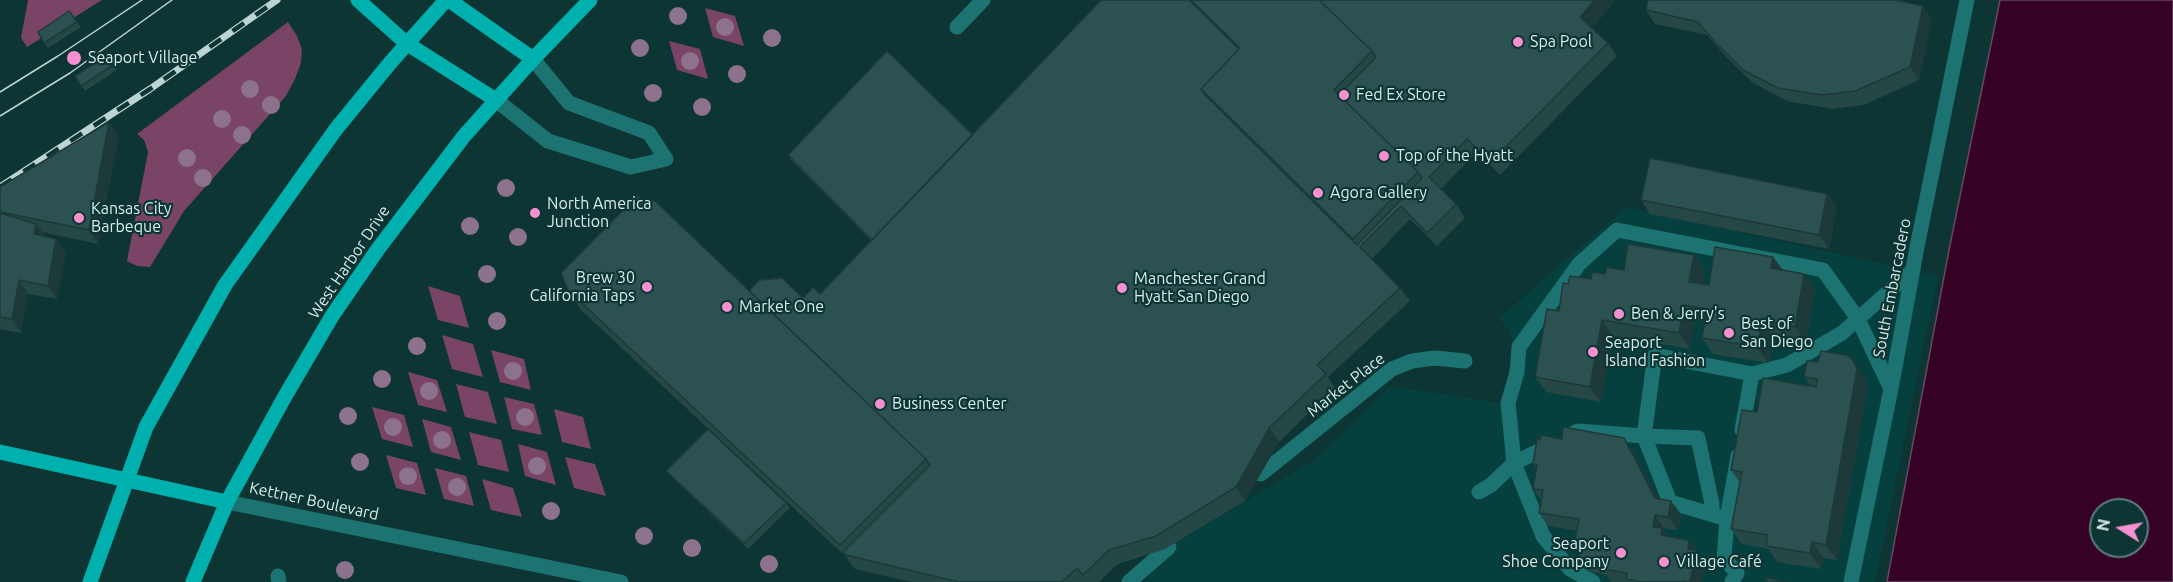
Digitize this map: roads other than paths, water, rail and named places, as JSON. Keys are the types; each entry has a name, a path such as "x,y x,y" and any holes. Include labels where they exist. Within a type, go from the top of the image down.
{"main road":[{"path":"358,0 406,43 496,100"},
{"path":"90,582 149,422 225,285 336,129 406,43 447,0 532,59"},
{"name":"West Harbor Drive","path":"193,582 227,502 332,316 438,168 532,59 590,0"},
{"name":"Kettner Boulevard","path":"0,452 227,502"}],"street":[{"path":"957,27 983,0"},
{"name":"South Embarcadero","path":"1851,582 1967,0"},
{"path":"496,100 548,141 631,167 666,159 649,133 569,103 532,59"},
{"path":"1593,582 1569,569 1543,536 1514,463 1508,404 1517,372 1519,346 1579,264 1617,230 1823,270 1858,319 1891,389"},
{"path":"1719,516 1670,502 1644,436 1655,355 1752,374 1787,365 1842,333 1913,270"},
{"name":"Market Place","path":"1261,474 1392,369 1412,361 1435,358 1465,361"},
{"path":"1738,579 1724,558 1719,516 1752,374"},
{"path":"1479,492 1491,485 1514,463 1578,431 1698,438 1712,504 1719,516"},
{"name":"Kettner Boulevard","path":"227,502 621,582"},
{"path":"1129,582 1169,547"}],"tram line":[{"path":"0,92 142,0"},
{"path":"0,116 70,73 172,0"}],"railway":[{"path":"0,187 150,89 277,0"}],"place":[{"name":"Spa Pool","path":"1518,42"},
{"name":"Seaport Village","path":"74,58"},
{"name":"Fed Ex Store","path":"1344,95"},
{"name":"Top of the Hyatt","path":"1384,156"},
{"name":"Agora Gallery","path":"1318,193"},
{"name":"North America Junction","path":"535,213"},
{"name":"Kansas City Barbeque","path":"79,218"},
{"name":"Brew 30 California Taps","path":"647,287"},
{"name":"Manchester Grand Hyatt San Diego","path":"1122,288"},
{"name":"Market One","path":"727,307"},
{"name":"Ben & Jerry's","path":"1619,314"},
{"name":"Best of San Diego","path":"1729,333"},
{"name":"Seaport Island Fashion","path":"1593,352"},
{"name":"Business Center","path":"880,404"},
{"name":"Seaport Shoe Company","path":"1621,553"},
{"name":"Village Café","path":"1664,562"}]}
